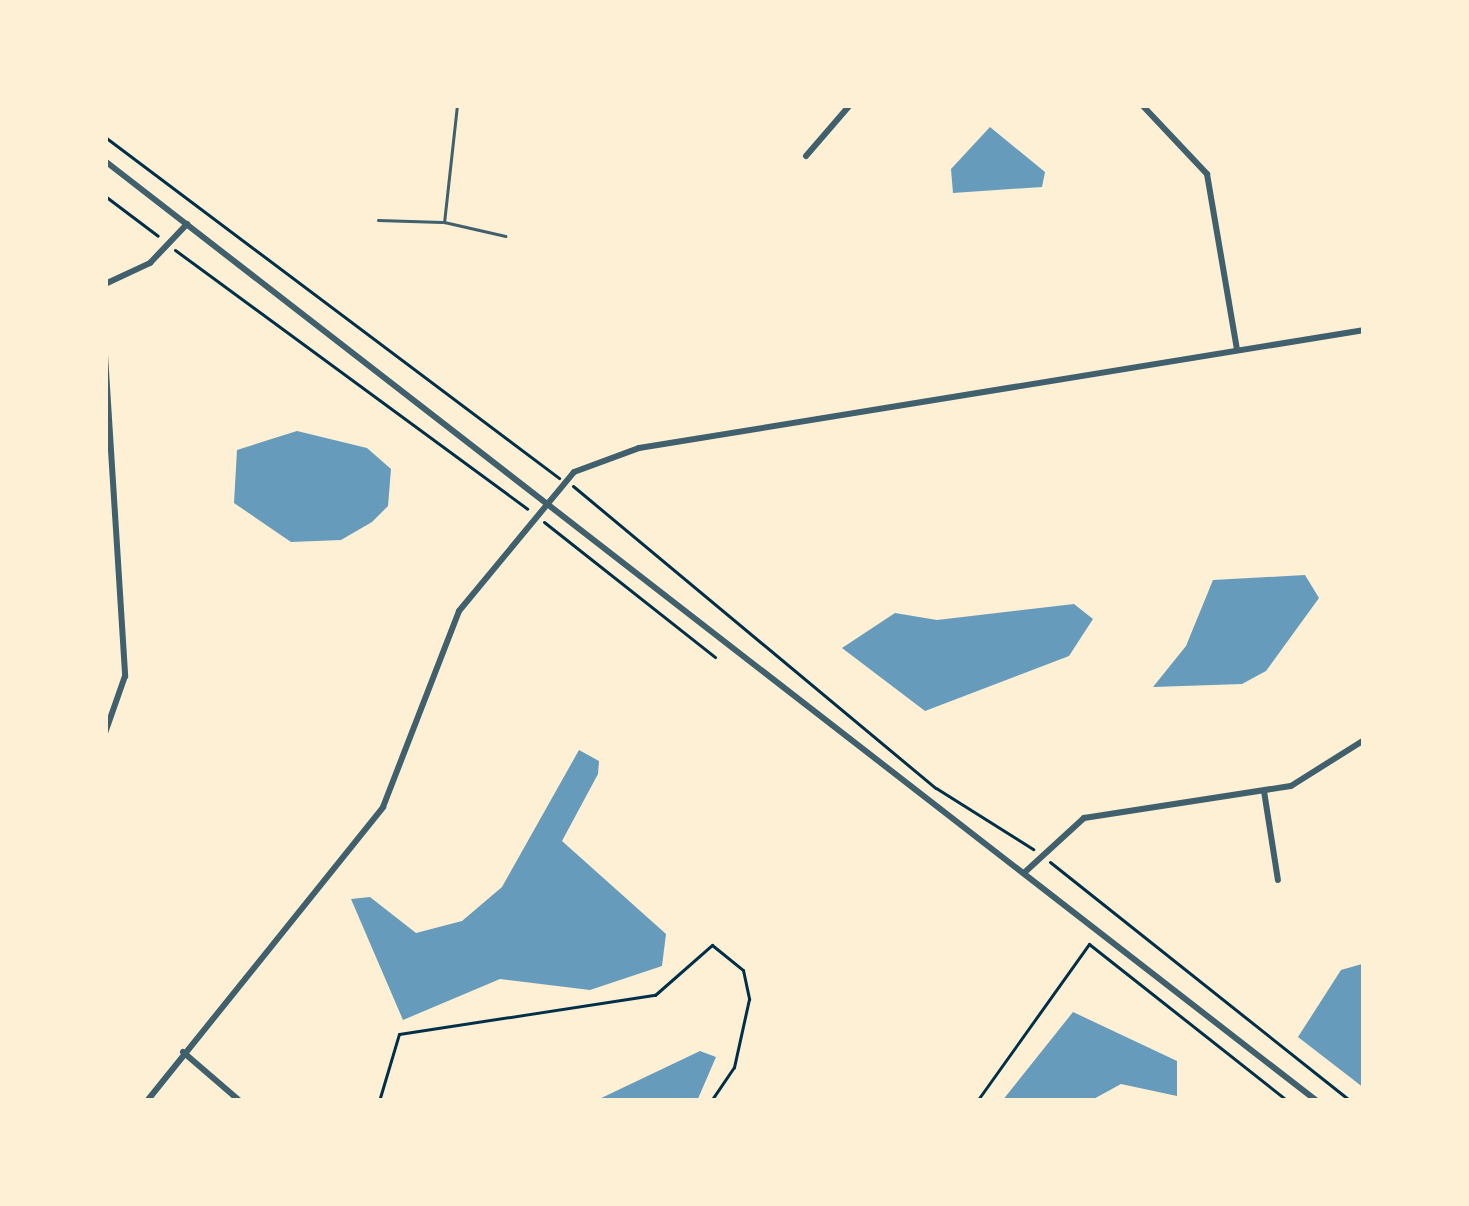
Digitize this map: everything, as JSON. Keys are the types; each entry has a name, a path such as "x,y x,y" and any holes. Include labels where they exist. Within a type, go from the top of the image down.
{"street":[{"path":"806,156 850,105"},
{"path":"1142,105 1207,175 1237,350"},
{"path":"105,161 1317,1101"},
{"path":"105,284 168,244 188,224"},
{"path":"147,1101 383,807 448,630 542,497 563,481 639,448 1364,330"},
{"path":"105,355 125,676 105,734"},
{"path":"1025,872 1041,854 1098,814 1264,791 1323,774 1364,740"},
{"path":"1264,791 1278,880"},
{"path":"183,1052 240,1101"}],"lane":[{"path":"444,222 457,105"},
{"path":"378,220 444,222 505,236"}],"path":[{"path":"105,137 563,481 936,788 1041,854 1351,1101"},
{"path":"105,196 531,512 716,657"},
{"path":"976,1101 1088,944 1288,1101"},
{"path":"380,1101 399,1034 656,995 712,945 743,970 748,999 734,1067 711,1101"}],"water":[{"path":"990,127 1045,172 1042,187 953,193 951,169"},
{"path":"297,431 367,448 391,469 388,506 372,522 341,540 291,542 234,503 237,450"},
{"path":"1305,575 1319,598 1266,671 1242,684 1153,687 1186,646 1213,580"},
{"path":"1074,604 1093,619 1069,656 925,711 842,648 895,613 937,620"},
{"path":"579,750 599,761 598,774 562,841 666,934 662,966 590,990 500,979 403,1020 351,899 370,897 416,933 462,921 502,887"},
{"path":"1362,964 1364,1088 1298,1037 1341,970"},
{"path":"1073,1012 1177,1061 1177,1096 1121,1084 1090,1101 1002,1101"},
{"path":"700,1051 716,1057 697,1101 595,1101"}]}
